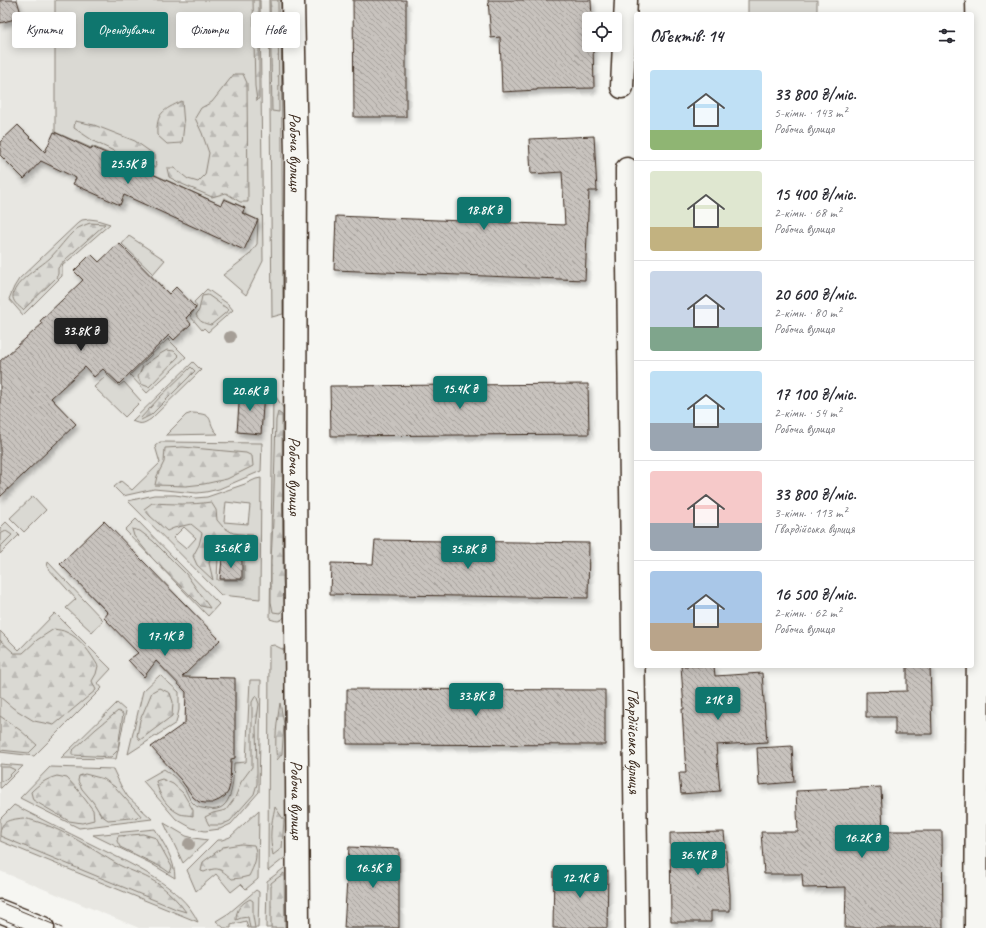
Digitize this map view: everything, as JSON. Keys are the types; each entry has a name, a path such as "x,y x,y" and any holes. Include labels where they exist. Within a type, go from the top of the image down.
{"street":[{"name":"Робоча вулиця","path":"293,0 296,156 295,458 298,928"},
{"path":"622,86 626,0"},
{"path":"976,0 981,204 975,578 976,928"},
{"name":"Гвардійська вулиця","path":"627,169 634,579"},
{"name":"Гвардійська вулиця","path":"635,668 637,928"},
{"path":"0,910 43,928"}],"shaded area":[{"path":"0,0 281,0 281,12 251,12 251,48 281,48 287,928 139,928 0,871"}],"green space":[{"path":"55,0 260,0 260,12 251,12 251,48 261,48 263,261 246,295 223,275 249,255 257,244 258,220 243,213 245,208 224,198 221,205 92,146 91,148 55,132 55,48 76,48 76,12 55,12"},
{"path":"253,0 259,0 259,12 253,12"},
{"path":"269,0 281,0 281,12 269,12"},
{"path":"270,0 278,0 278,12 270,12"},
{"path":"748,0 817,0 817,12 748,12"},
{"path":"254,48 259,48 259,98 257,101"},
{"path":"269,48 281,48 283,314 272,317"},
{"path":"271,48 278,48 279,112 272,111"},
{"path":"234,74 243,74 247,83 248,202 240,202 226,193 212,197 169,177 167,168 174,168 188,179 198,182 205,175 209,153 195,118 201,108 212,102"},
{"path":"182,101 184,125 182,143 167,144 157,135 159,117 165,110"},
{"path":"75,121 94,125 135,141 155,155 156,167 145,166 95,142 74,128"},
{"path":"89,219 110,224 62,266 62,276 23,315 9,299 19,279 79,222"},
{"path":"90,223 105,224 66,259 58,268 56,278 23,310 16,304 13,297 18,284 50,258 75,230"},
{"path":"129,236 165,260 153,274 122,244"},
{"path":"207,289 228,304 233,310 208,332 204,328 202,330 190,316 197,307 194,302"},
{"path":"208,295 229,310 211,325 202,322 196,315 199,310 202,296"},
{"path":"168,339 186,357 147,393 130,375"},
{"path":"167,350 174,351 179,356 149,387 141,384 138,377 143,366"},
{"path":"193,362 201,370 151,419 142,423 132,421"},
{"path":"191,367 195,371 151,415 141,420 140,419 160,397"},
{"path":"107,375 119,386 124,382 141,401 125,417 94,387"},
{"path":"273,394 284,409 286,615 281,620 277,621 270,619"},
{"path":"278,412 282,415 283,580 285,607 280,613 273,612 271,602 276,420"},
{"path":"192,413 205,415 208,417 214,430 218,434 166,435 186,415"},
{"path":"160,442 262,443 261,471 219,489 206,492 197,493 154,489 123,496 114,487 121,481 132,490 160,463 155,446"},
{"path":"183,447 246,453 252,456 253,466 227,479 204,484 186,486 155,485 157,476 164,462 165,448"},
{"path":"261,478 260,599 221,595 128,501 154,495 175,495 195,498 207,497","holes":["226,502 250,505 248,524 224,522","184,527 196,538 186,549 173,538","218,557 244,558 244,580 217,580"]},
{"path":"33,496 46,510 24,532 10,518"},
{"path":"211,502 216,510 217,520 223,527 233,533 252,535 256,545 256,551 222,551 213,554 209,563 213,580 197,565 193,556 199,545 202,533 191,524 167,531 144,509 152,503 189,504"},
{"path":"136,519 219,604 208,616 125,530"},
{"path":"6,522 19,535 0,554 0,528"},
{"path":"132,529 140,531 153,541 186,574 210,608 201,606 152,558 134,536"},
{"path":"6,531 12,535 0,547 0,534"},
{"path":"48,562 103,620 92,632 66,608 76,599 47,567"},
{"path":"55,613 111,669 98,683 102,688 34,756 0,752 0,631 19,650"},
{"path":"54,629 65,631 76,638 88,651 98,666 92,681 96,690 54,725 34,721 13,708 0,697 0,640 14,653 23,653 37,640"},
{"path":"274,645 284,650 286,657 287,856 268,871 269,646"},
{"path":"160,675 179,692 179,710 176,723 128,754 143,691"},
{"path":"250,680 261,680 259,792 231,824 220,829 205,831 192,828 176,819 143,781 164,769 179,781 191,801 200,808 217,809 223,806 230,794 234,763 246,762"},
{"path":"159,688 170,693 173,702 172,716 140,740 137,736 140,720 152,692"},
{"path":"256,695 259,704 256,726 257,784 254,794 230,821 221,825 209,825 205,817 213,813 226,810 235,798 241,782 252,767 252,702"},
{"path":"117,703 126,711 116,759 61,758"},
{"path":"280,703 284,724 282,754 277,760 276,738"},
{"path":"118,711 123,714 118,750 111,757 72,755 72,751"},
{"path":"0,716 20,730 37,745 29,753 0,750"},
{"path":"0,764 23,766 1,788 0,788"},
{"path":"0,767 9,767 15,770 6,779 0,782"},
{"path":"50,767 113,769 128,797 152,819 79,828 20,798"},
{"path":"85,774 104,779 115,787 142,817 108,820 101,815 78,781 79,776"},
{"path":"57,776 67,778 78,790 93,810 94,820 82,823 69,821 33,800 31,792 43,782"},
{"path":"162,779 173,784 183,793 193,810 193,816 180,814 167,804 161,796 156,781"},
{"path":"14,805 152,876 179,897 190,909 198,922 0,841 0,819"},
{"path":"275,807 284,820 282,848 273,855 271,831"},
{"path":"259,810 258,879 246,889 241,884 231,892 216,874 196,891 187,870 217,840 230,837"},
{"path":"23,818 36,821 61,831 119,865 151,879 171,895 186,912 0,836 0,831 6,822"},
{"path":"164,823 186,836 208,840 183,863"},
{"path":"155,829 171,859 175,871 175,878 150,863 93,835"},
{"path":"143,834 156,838 172,867 170,873 163,868 120,847 117,841 118,836"},
{"path":"241,844 254,845 256,853 253,868 249,876 232,879 225,873 216,869 204,872 201,871 203,862 223,847"},
{"path":"287,866 287,928 266,928 267,881"},
{"path":"284,873 285,928 271,928 271,883"},
{"path":"256,890 259,892 258,928 248,928 246,921 231,925 231,928 224,928 216,921 229,913"},
{"path":"250,899 253,901 255,928 250,928 248,917 236,920 240,907"}],"building":[{"path":"0,0 17,0 21,12 12,12 12,20 0,23"},
{"path":"353,0 406,0 406,117 354,117"},
{"path":"488,0 591,0 592,12 582,12 582,52 593,52 594,88 537,89 502,92 500,37 491,38"},
{"path":"18,125 45,152 54,132 91,149 92,147 221,205 224,199 245,208 242,213 258,220 244,250 124,195 120,205 73,184 76,178 41,161 24,179 0,155 0,142"},
{"path":"594,136 597,191 589,191 585,280 334,270 336,216 565,225 562,172 531,174 529,139"},
{"path":"119,243 169,294 176,287 196,308 186,318 191,324 174,340 169,335 119,384 103,369 94,377 85,367 51,398 76,424 0,497 0,361 42,324 40,321 83,280 74,271 91,254 99,262"},
{"path":"588,384 589,434 331,436 330,386"},
{"path":"240,390 264,392 261,434 237,432"},
{"path":"104,521 220,640 182,677 235,678 235,758 231,759 230,785 228,792 225,796 212,803 199,802 193,797 181,780 151,747 185,723 186,692 156,661 144,677 128,660 138,653 104,618 108,613 60,564"},
{"path":"375,540 589,543 588,598 330,594 331,563 373,564"},
{"path":"222,559 242,560 242,579 220,579"},
{"path":"681,668 714,668 715,676 762,673 767,742 716,745 720,791 681,794 679,773 686,773 682,709 684,709"},
{"path":"907,668 930,668 932,734 895,734 895,717 866,717 866,692 907,691"},
{"path":"347,689 605,690 605,745 347,744"},
{"path":"792,746 794,782 759,785 757,748"},
{"path":"881,787 883,831 942,831 943,928 845,928 846,887 803,888 802,874 764,874 761,832 798,832 796,791"},
{"path":"724,832 730,894 730,911 711,911 711,922 671,922 670,833"},
{"path":"349,847 399,849 399,928 344,928"},
{"path":"554,870 608,871 607,928 553,928"}],"tram line":[{"path":"0,902 62,928"},
{"path":"0,918 24,928"}]}
